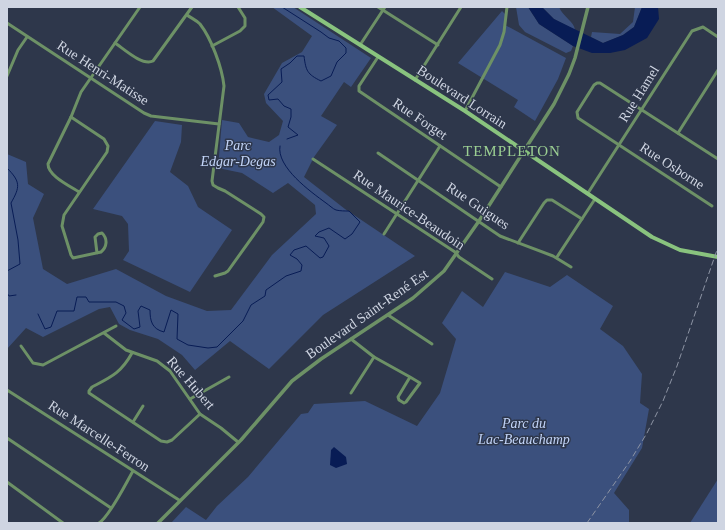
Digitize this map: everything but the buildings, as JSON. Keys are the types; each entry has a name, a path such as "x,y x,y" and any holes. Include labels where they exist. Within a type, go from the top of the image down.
{"main road":[{"name":"Boulevard Lorrain","path":"300,7 465,111 660,242 675,249 689,253 718,257"}],"street":[{"path":"79,192 51,173 48,167 50,160 81,92 140,7"},
{"path":"115,43 142,61 150,63 155,59 192,7"},
{"path":"212,46 240,31 245,26 245,18 238,7"},
{"path":"378,7 384,8 438,45"},
{"path":"465,111 500,45 504,32 507,7"},
{"name":"Boulevard Saint-René Est","path":"158,523 179,500 238,442 292,381 388,315 438,278 444,271 501,187 557,97 569,74 578,50 588,7"},
{"path":"360,45 384,8"},
{"path":"415,80 438,45 459,8"},
{"path":"187,15 201,25 212,46 223,74 224,86 212,181 213,185 225,191 264,217 264,220 228,271 215,276"},
{"name":"Rue Henri-Matisse","path":"7,23 144,113 151,116 219,124"},
{"name":"Rue Hamel","path":"588,193 643,110 692,31 703,27 718,37"},
{"path":"7,76 18,50 27,37"},
{"name":"Rue Forget","path":"378,57 359,86 359,91 501,187"},
{"path":"678,133 718,70"},
{"name":"Rue Osborne","path":"643,110 600,83 597,83 594,85 577,112 577,115 578,118 712,206"},
{"path":"643,110 718,159"},
{"path":"70,117 104,139 108,146 107,152 64,215 62,226 73,258 97,253 101,252 105,248 106,238 102,234 98,234 95,237 97,253"},
{"path":"384,234 440,146"},
{"name":"Rue Guigues","path":"378,153 479,220 500,236 557,257 571,267"},
{"name":"Rue Maurice-Beaudoin","path":"313,159 455,252 492,280"},
{"path":"557,257 596,198"},
{"path":"518,243 547,200 552,200 582,219"},
{"path":"388,315 432,344"},
{"path":"21,346 34,362 43,365 116,326"},
{"name":"Rue Hubert","path":"104,333 132,353 157,361 170,371 200,414 238,442"},
{"path":"351,339 374,357 410,377 420,383 404,403 399,400 398,397 410,377"},
{"path":"132,353 126,364 118,372 92,387 89,393 93,397 134,422 161,441 167,442 172,440 200,414"},
{"path":"351,393 374,357"},
{"path":"190,399 229,377"},
{"name":"Rue Marcelle-Ferron","path":"7,390 179,500"},
{"path":"134,422 143,406"},
{"path":"7,438 111,508"},
{"path":"99,523 111,508 133,471"},
{"path":"7,482 63,523"}],"green space":[{"name":"Parc Edgar-Degas","path":"272,7 293,7 371,58 351,87 344,82 321,116 337,125 314,157 304,177 345,209 415,256 323,315 269,369 230,341 195,370 182,355 158,339 130,330 119,324 110,307 99,309 43,337 26,328 7,349 7,154 26,162 28,184 44,194 33,218 43,269 67,284 116,269 166,296 207,311 231,310 272,255 316,214 315,205 288,183 273,193 242,173 218,168 222,120 239,123 248,137 269,142 279,135 283,121 266,103 264,94 282,63 302,52 312,36"},
{"path":"516,7 528,7 539,24 573,46 571,51 566,53 525,32 519,25"},
{"path":"542,7 559,7 563,14 573,24 575,30 554,19"},
{"path":"635,7 642,7 634,27 623,35 603,43 591,37 592,32 620,34 633,22"},
{"path":"502,11 506,15 505,25 566,58 558,79 535,121 514,107 518,100 458,63"},
{"path":"155,121 182,125 181,142 170,172 188,186 198,207 232,230 190,292 123,260 129,251 128,224 122,216 93,209"},
{"name":"Parc du Lac-Beauchamp","path":"505,272 550,287 567,275 613,306 600,329 623,346 642,374 640,403 649,409 642,448 614,493 629,510 629,523 171,523 186,507 206,520 217,506 248,477 301,414 308,413 314,404 365,401 417,426 440,393 456,339 442,323 462,291 483,307"},
{"path":"718,479 718,523 690,523"}],"shaded area":[{"path":"528,7 542,7 554,19 603,43 623,35 634,27 642,7 658,7 659,19 647,38 625,50 610,53 592,53 573,46 539,24"},
{"path":"334,447 346,457 347,464 336,468 330,465 331,450"}],"waterway":[{"path":"282,7 329,38 339,41 346,48 346,53 337,62 331,76 321,81 308,72 304,56 297,56 281,69 282,82 268,95 269,100 278,99 284,106 291,109 291,117 288,127 298,135 287,139"},
{"path":"38,314 45,329 51,327 57,311 74,311 77,297 86,297 89,302 116,302 124,306 126,313 122,320 134,329 140,327 138,311 141,306 150,310 152,324 154,327 164,332 171,310 178,314 177,339 188,345 208,348 217,347 243,321 251,305 265,296 266,290 286,276 301,271 302,265 297,259 290,255 294,250 306,246 320,258 323,257 329,246 324,238 315,236 319,232 329,228 345,239 352,234 360,222 349,211 339,211 334,209 304,186 283,162 280,154 280,146"},
{"path":"7,168 15,177 18,185 11,203 18,240 20,264 7,271"},
{"path":"7,293 9,296 16,295"}],"railway":[{"path":"587,523 630,461 647,433 663,401 677,366 718,247"}],"district":[{"name":"TEMPLETON","path":"512,151"}]}
